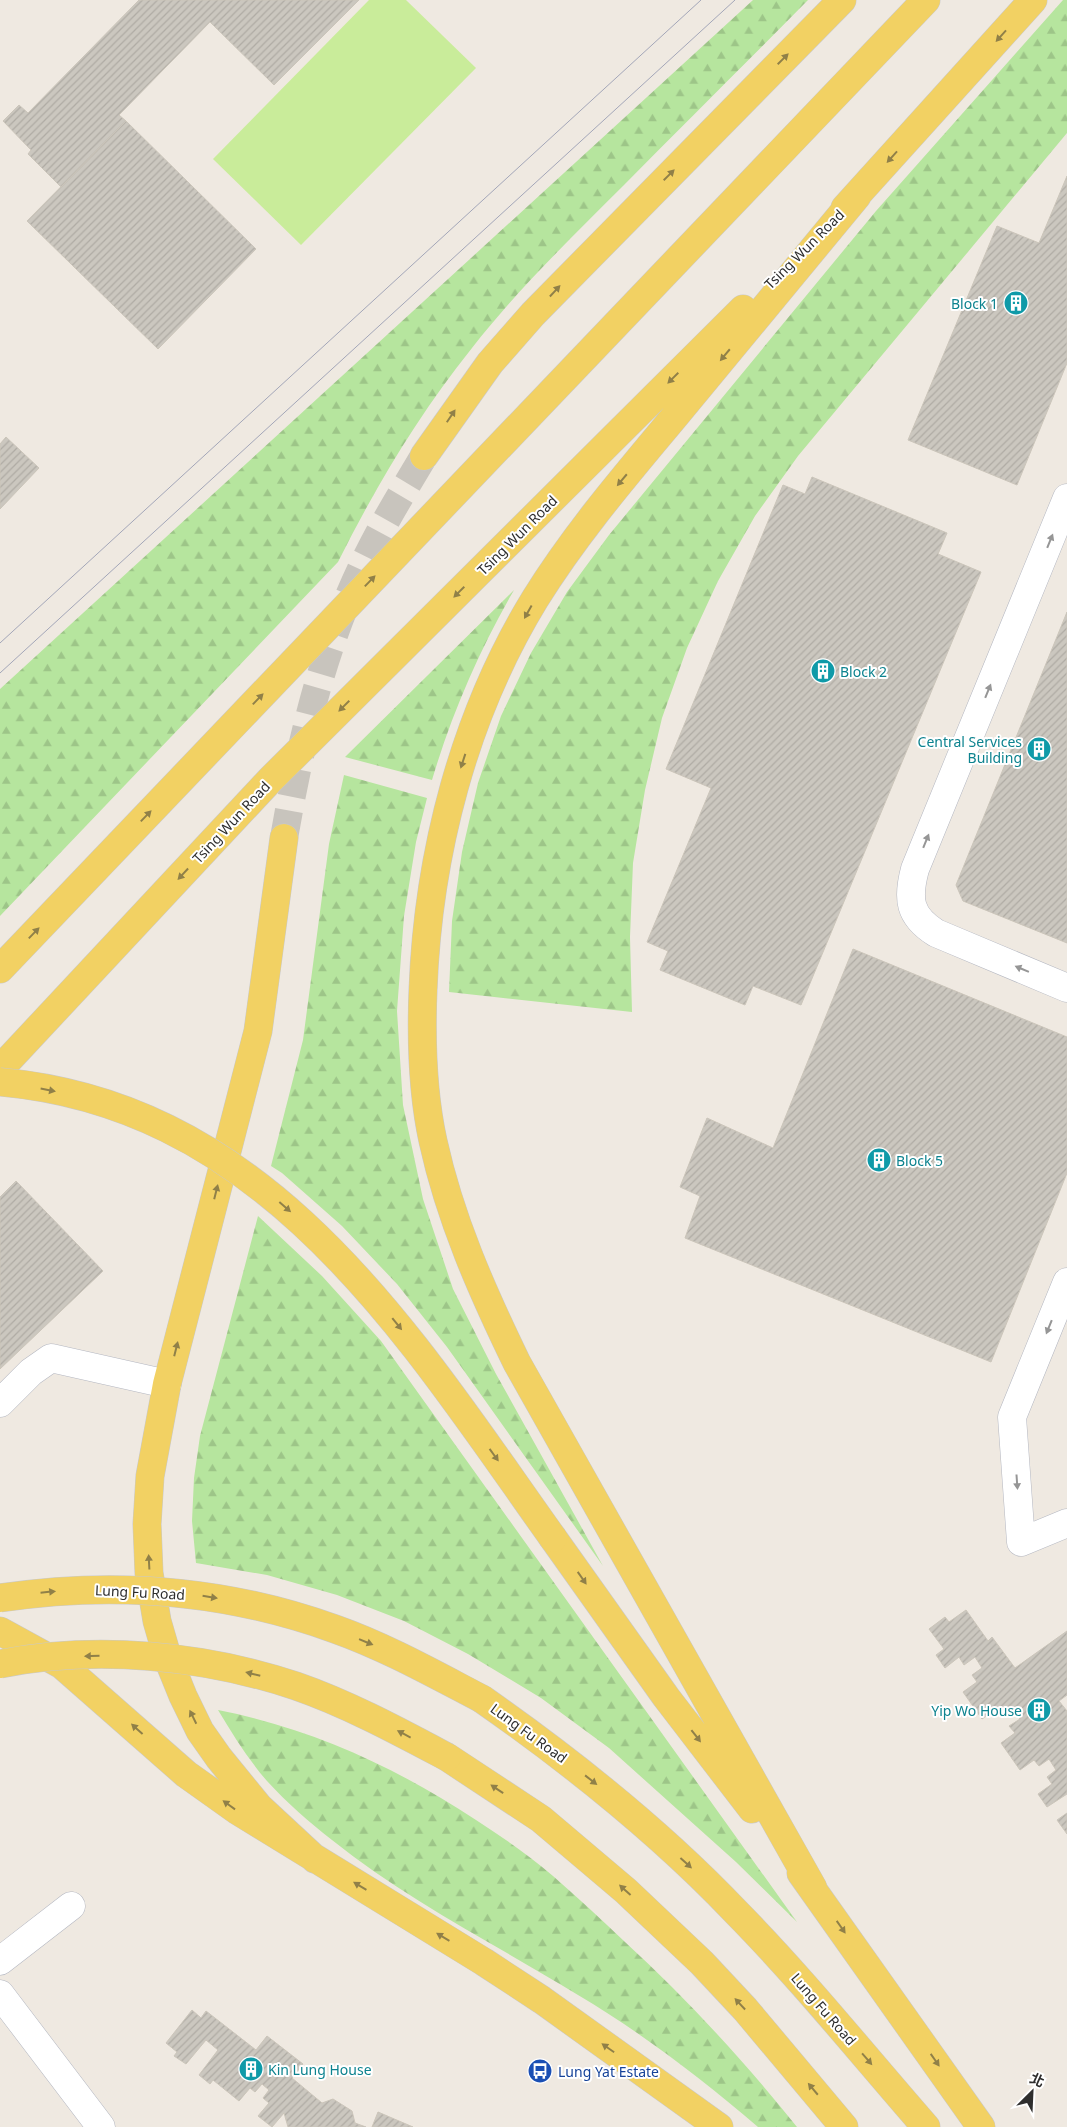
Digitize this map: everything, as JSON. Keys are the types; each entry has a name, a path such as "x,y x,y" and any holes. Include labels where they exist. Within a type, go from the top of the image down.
{"main road":[{"path":"424,456 490,363 533,314 574,270 842,0"},
{"path":"0,969 926,0"},
{"name":"Tsing Wun Road","path":"0,1070 271,779 857,196 1033,0"},
{"path":"813,1888 522,1372 491,1310 455,1220 438,1164 432,1137 426,1090 422,1049 422,1015 424,965 429,918 443,833 463,760 477,720 514,637 557,566 589,520 857,196"},
{"path":"284,838 258,1031 167,1384 150,1476 147,1524 149,1573 157,1621 168,1658 183,1696 200,1731 218,1758 259,1807 314,1859"},
{"path":"0,1082 53,1090 88,1100 121,1110 180,1135 240,1171 267,1192 313,1232 360,1281 427,1362 666,1697 813,1888 981,2127"},
{"name":"Lung Fu Road","path":"0,1598 64,1590 144,1589 256,1606 318,1623 370,1643 482,1699 607,1792 708,1883 774,1953 926,2127"},
{"path":"0,1631 62,1665 186,1774 238,1811 508,1978 719,2127"},
{"path":"0,1664 53,1656 96,1655 144,1657 226,1668 295,1686 324,1697 401,1732 447,1757 541,1819 626,1891 702,1963 746,2009 844,2127"}],"street":[{"path":"1067,498 918,860 910,887 911,901 915,914 923,925 936,933 1067,988"},
{"path":"1067,1282 1012,1416 1021,1542 1067,1523"},
{"path":"0,1403 31,1372 51,1358 167,1384"},
{"path":"0,1961 71,1906"},
{"path":"0,1994 101,2127"}],"green space":[{"path":"369,0 406,0 476,68 301,245 213,159"},
{"path":"753,0 808,0 565,244 508,305 453,373 416,425 383,478 338,562 0,916 0,689"},
{"path":"1063,0 1067,0 1067,133 798,456 755,516 718,581 687,648 662,718 645,790 633,863 630,937 632,1012 449,992 452,921 462,852 478,783 501,716 531,653 567,592 609,535 876,211"},
{"path":"514,590 489,636 467,683 448,731 432,780 345,757"},
{"path":"344,775 427,798 416,842 404,916 397,1011 403,1105 423,1199 453,1289 496,1374 603,1566 447,1347 397,1284 342,1226 282,1173 271,1166 303,1040 329,844"},
{"path":"258,1216 322,1276 381,1341 797,1922 736,1862 609,1748 541,1698 468,1654 404,1621 337,1595 267,1575 196,1563 192,1521 194,1478 200,1436"},
{"path":"218,1710 287,1728 353,1752 415,1783 515,1846 571,1892 671,1986 736,2054 797,2127 758,2127 693,2074 625,2025 547,1976 421,1902 361,1862 290,1805 260,1773"}],"building":[{"path":"139,0 359,0 274,85 210,22 119,115 126,121 61,187 28,154 31,150 3,121 19,105 28,113"},
{"path":"126,121 256,249 158,349 27,221"},
{"name":"Block 1","path":"1067,176 1067,363 1017,485 908,440 997,226 1039,243"},
{"path":"6,437 39,468 0,509 0,444"},
{"name":"Block 2","path":"812,477 947,533 938,554 981,572 801,1005 753,986 745,1005 660,970 668,951 647,942 711,788 666,769 783,485 805,494"},
{"name":"Central Services Building","path":"1067,612 1067,943 963,901 956,885"},
{"name":"Block 5","path":"853,949 1067,1037 1067,1173 991,1362 685,1238 700,1196 680,1187 707,1118 773,1148"},
{"path":"16,1181 103,1271 0,1369 0,1197"},
{"name":"Yip Wo House","path":"966,1610 988,1641 992,1637 1015,1668 1067,1631 1067,1695 1059,1701 1067,1711 1067,1794 1047,1807 1038,1794 1052,1784 1047,1777 1056,1770 1049,1759 1039,1766 1034,1760 1020,1770 1001,1743 1015,1733 1009,1726 1020,1719 1011,1708 1002,1716 997,1709 982,1719 963,1692 977,1682 972,1675 982,1668 975,1657 964,1665 959,1657 945,1668 936,1655 944,1649 929,1629 945,1617 949,1622"},
{"path":"1067,1813 1067,1834 1057,1820"},
{"name":"Kin Lung House","path":"192,2010 201,2018 206,2011 256,2050 267,2036 303,2064 292,2078 322,2103 333,2099 352,2111 355,2123 366,2127 288,2127 284,2113 272,2127 258,2116 269,2103 263,2098 269,2090 262,2084 255,2092 250,2088 239,2101 213,2080 210,2084 199,2075 218,2050 206,2040 186,2064 174,2056 177,2052 166,2043"},
{"name":"Kin Lung House","path":"378,2112 413,2127 372,2127"}],"tunnel":[{"path":"284,838 305,735 334,634 368,554 424,456"}],"tram line":[{"path":"0,643 701,0"},
{"path":"0,673 735,0"}],"place":[{"name":"Block 1","path":"1016,303"},
{"name":"Block 2","path":"823,671"},
{"name":"Central Services Building","path":"1039,749"},
{"name":"Block 5","path":"879,1160"},
{"name":"Yip Wo House","path":"1039,1710"},
{"name":"Kin Lung House","path":"251,2069"},
{"name":"Lung Yat Estate","path":"540,2071"}]}
